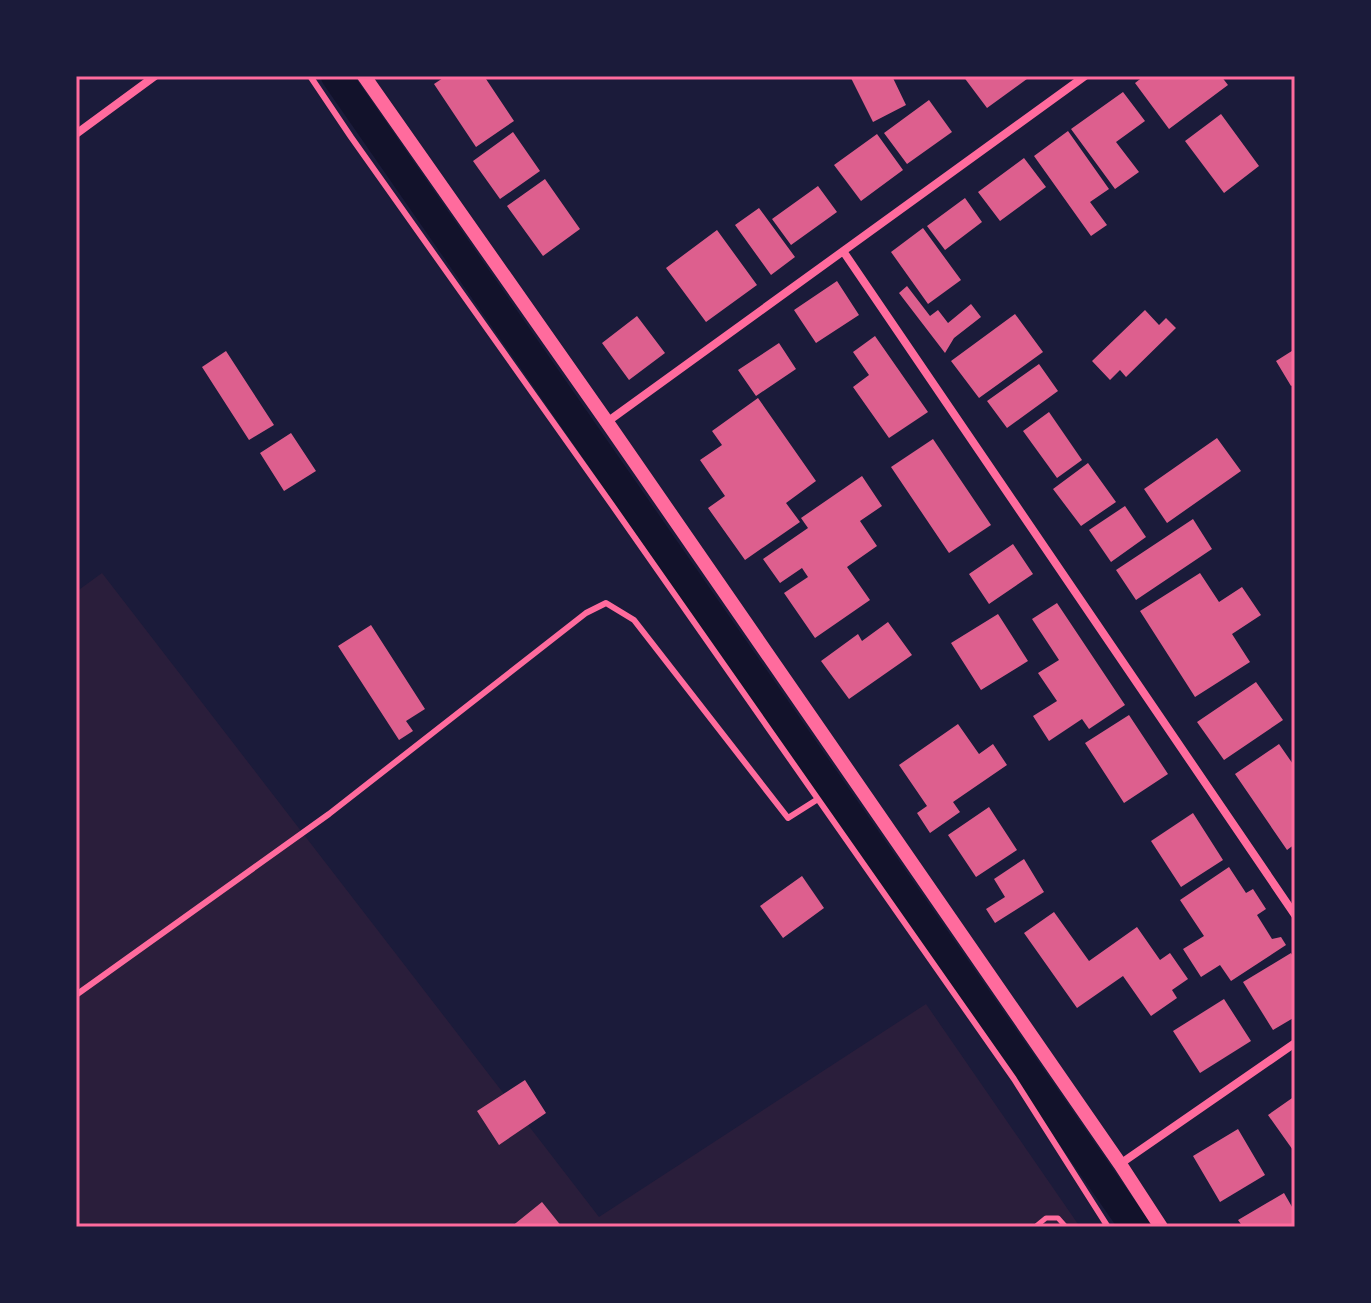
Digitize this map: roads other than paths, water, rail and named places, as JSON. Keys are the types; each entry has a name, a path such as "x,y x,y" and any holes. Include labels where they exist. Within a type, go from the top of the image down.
{"street":[{"path":"76,134 155,76"},
{"path":"364,76 607,422 1161,1227"},
{"path":"607,422 1085,76"},
{"path":"843,251 1295,915"},
{"path":"1120,1164 1295,1043"}],"lane":[{"path":"310,76 1014,1079 1108,1227"},
{"path":"76,995 329,814 586,613 606,603 634,620 788,818 818,799"}],"waterway":[{"path":"336,76 1135,1227"}]}
